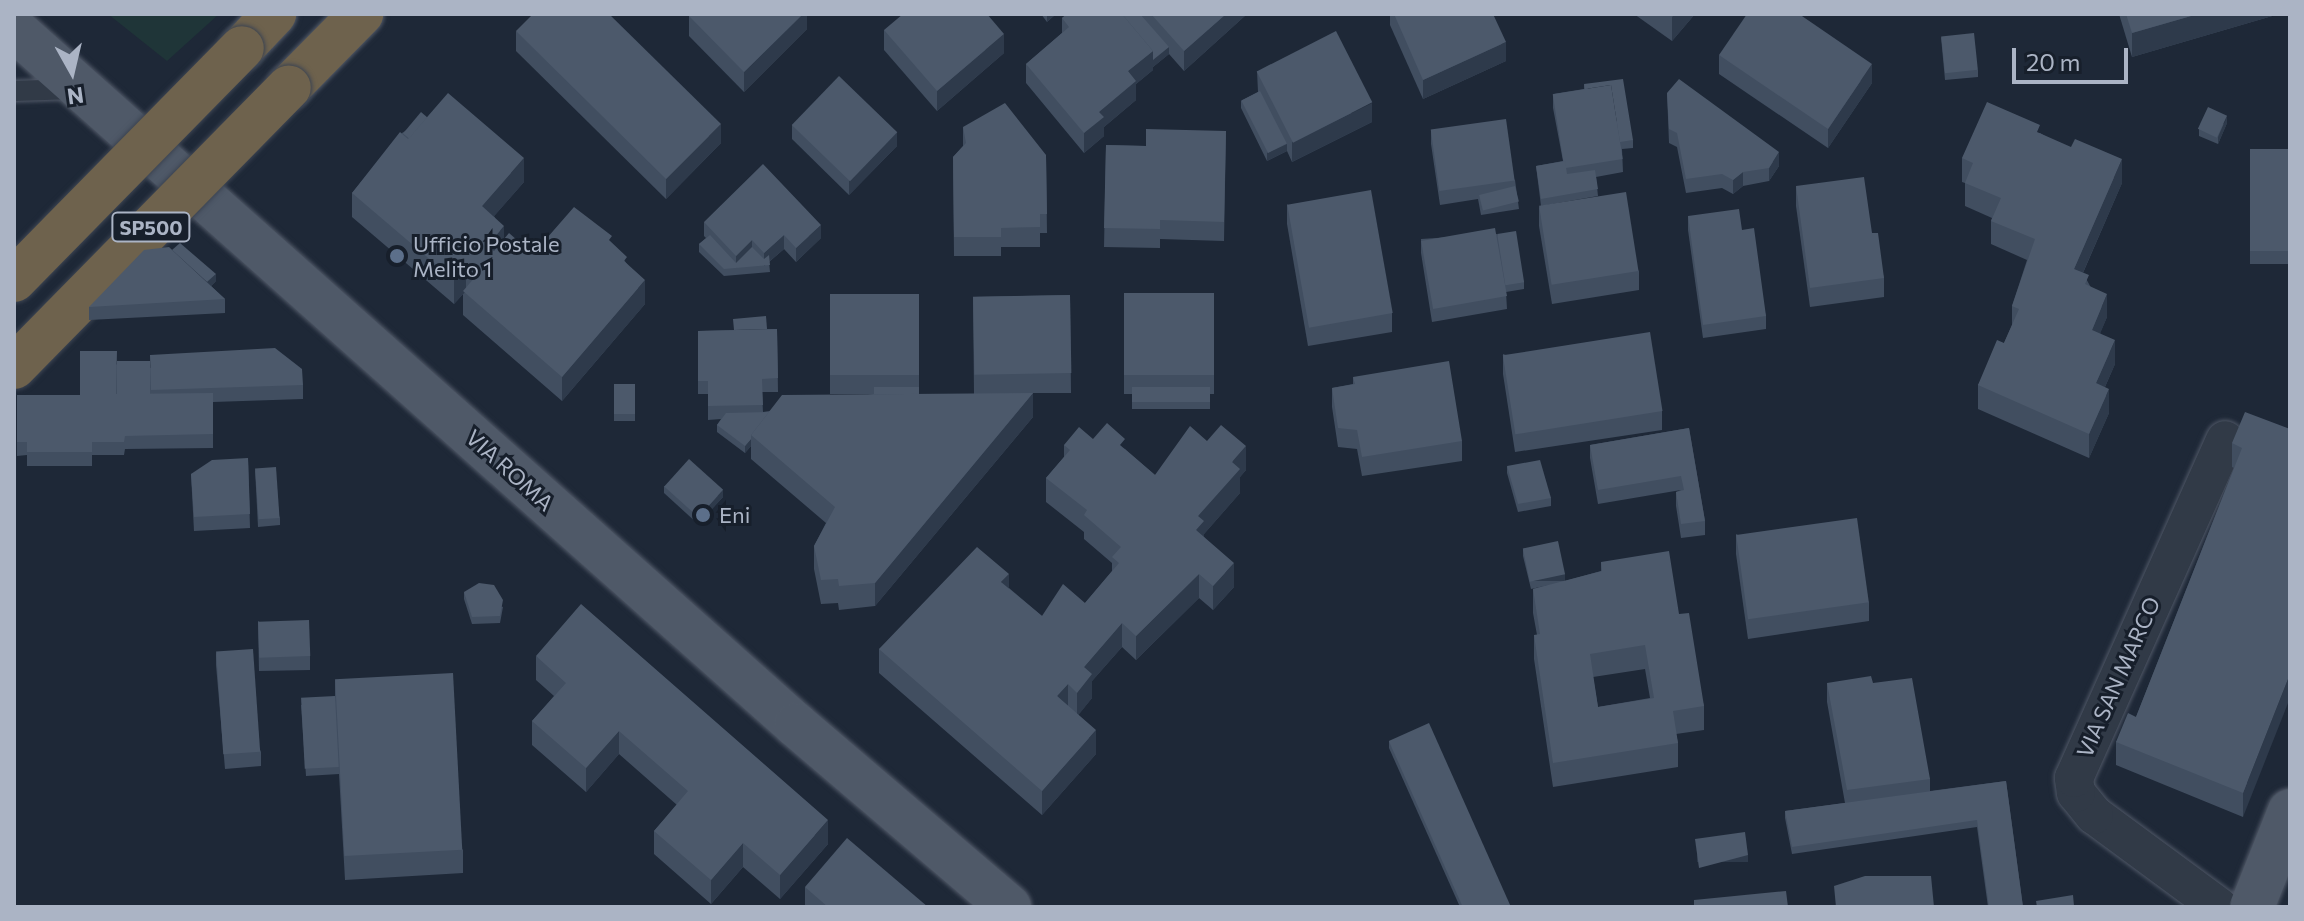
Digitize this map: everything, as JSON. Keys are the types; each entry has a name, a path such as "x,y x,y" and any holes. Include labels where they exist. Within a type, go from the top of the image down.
{"highway":[{"name":"SP500","path":"14,280 274,14"},
{"name":"SP500","path":"14,367 361,14"}],"main road":[{"name":"VIA ROMA","path":"14,29 796,725 1009,907"},
{"path":"2252,907 2290,811"}],"street":[{"name":"VIA SAN MARCO","path":"2219,907 2094,815 2076,793 2074,778 2225,440"}],"lane":[{"path":"14,91 81,89"}],"green space":[{"path":"108,14 219,14 167,61"}],"building":[{"path":"533,14 609,14 721,124 666,179 516,31"},
{"path":"803,14 744,72 689,16"},
{"path":"903,14 987,14 1004,34 937,91 884,30"},
{"path":"1067,14 1122,14 1153,51 1128,71 1136,81 1099,112 1104,117 1084,133 1026,64 1069,27 1062,18"},
{"path":"1122,14 1140,14 1169,47 1153,60 1153,51"},
{"path":"1151,14 1226,14 1184,51"},
{"path":"1394,14 1493,14 1506,42 1423,80"},
{"path":"1747,14 1799,14 1872,64 1828,129 1719,55"},
{"path":"2126,14 2198,14 2132,33"},
{"path":"1336,31 1372,102 1293,143 1257,71"},
{"path":"1974,33 1978,70 1945,73 1941,36"},
{"path":"839,76 897,132 850,181 792,125"},
{"path":"1623,79 1633,140 1620,142 1611,85 1585,89 1584,84"},
{"path":"1679,79 1779,152 1769,168 1743,172 1733,180 1722,174 1686,179 1677,133 1669,129 1667,93"},
{"path":"1611,85 1623,159 1564,168 1553,94"},
{"path":"1260,91 1287,144 1268,153 1241,101"},
{"path":"448,93 524,158 482,206 504,226 488,245 494,251 509,233 533,254 574,207 612,236 609,240 627,257 624,261 645,280 562,377 463,291 476,276 466,267 454,280 352,193 400,132 408,139"},
{"path":"1987,102 2040,125 2037,132 2071,147 2075,139 2122,159 2074,269 2089,275 2085,284 2107,294 2092,330 2115,340 2096,383 2109,389 2089,434 1978,385 1997,340 2004,343 2019,309 2012,306 2035,239 1991,221 2001,198 1965,183 1973,163 1962,158"},
{"path":"1005,103 1046,155 1047,214 1040,214 1040,227 1001,228 1001,237 954,237 953,157 966,143 963,127"},
{"path":"2208,107 2227,116 2217,138 2198,129"},
{"path":"421,112 427,117 409,139 403,133"},
{"path":"1506,119 1515,180 1439,191 1431,130"},
{"path":"1146,129 1226,131 1224,222 1160,220 1160,229 1104,228 1106,145 1146,146"},
{"path":"2250,149 2290,149 2290,251 2250,251"},
{"path":"1565,161 1567,174 1595,170 1598,189 1541,199 1536,166"},
{"path":"763,164 821,225 796,248 784,235 764,253 752,240 736,256 704,222"},
{"path":"1864,177 1872,233 1878,233 1884,278 1810,288 1796,186"},
{"path":"1515,186 1519,202 1483,210 1479,195"},
{"path":"1371,190 1393,313 1309,328 1287,205"},
{"path":"1626,192 1639,271 1552,285 1539,206"},
{"path":"1739,209 1742,230 1754,228 1766,316 1703,325 1688,216"},
{"path":"1495,228 1507,296 1433,309 1421,241"},
{"path":"1516,231 1524,282 1505,285 1497,234"},
{"path":"710,235 736,263 752,247 764,259 769,255 770,265 724,269 699,244"},
{"path":"180,243 216,274 207,282 172,250"},
{"path":"169,247 225,299 89,307 144,250"},
{"path":"1124,293 1214,293 1214,375 1124,375"},
{"path":"830,294 919,294 919,375 830,375"},
{"path":"1070,295 1071,373 974,375 973,297"},
{"path":"766,316 767,329 734,330 733,319"},
{"path":"777,329 778,378 762,379 763,405 708,406 708,381 698,381 698,331"},
{"path":"1650,332 1663,411 1515,434 1503,355"},
{"path":"275,348 302,369 303,385 151,390 150,355"},
{"path":"80,351 117,351 116,394 213,393 213,434 125,436 124,442 92,442 92,452 27,452 27,442 17,442 17,395 80,395"},
{"path":"117,361 150,361 150,394 117,394"},
{"path":"1449,361 1462,441 1362,457 1357,430 1338,428 1332,388 1355,384 1353,377"},
{"path":"614,384 635,384 635,414 614,414"},
{"path":"874,387 919,387 919,394 874,394"},
{"path":"1132,387 1210,387 1210,402 1132,402"},
{"path":"1033,393 875,583 839,586 838,579 821,580 814,546 835,507 751,435 782,395"},
{"path":"769,412 745,446 717,425 726,413"},
{"path":"2245,412 2290,429 2290,674 2243,793 2116,742 2128,713 2136,717 2242,448 2232,443"},
{"path":"1107,423 1125,439 1120,445 1155,475 1190,426 1207,441 1221,425 1246,446 1232,462 1240,469 1198,516 1204,521 1196,530 1234,563 1213,586 1199,574 1136,636 1122,623 1084,667 1092,674 1077,693 1068,684 1057,696 1096,730 1042,791 879,649 977,547 1009,574 1001,582 1042,616 1063,584 1085,603 1119,563 1112,557 1121,547 1084,515 1087,510 1046,478 1070,450 1064,445 1079,427 1093,439"},
{"path":"1689,428 1705,521 1681,524 1676,492 1684,490 1681,476 1598,490 1590,445"},
{"path":"248,458 250,514 194,517 191,474 212,460"},
{"path":"689,459 723,490 698,517 664,486"},
{"path":"1540,460 1551,498 1518,504 1507,466"},
{"path":"276,467 280,518 259,519 255,468"},
{"path":"1857,518 1869,602 1748,619 1736,535"},
{"path":"1558,541 1565,574 1530,582 1523,548"},
{"path":"1669,551 1679,614 1689,613 1704,706 1673,711 1678,743 1553,763 1534,635 1540,634 1533,589 1602,571 1601,562","holes":["1645,645 1654,698 1598,707 1590,654"]},
{"path":"479,583 494,585 503,600 500,616 472,617 464,592"},
{"path":"581,604 828,820 780,875 743,843 711,880 654,831 688,791 619,731 586,768 532,721 566,683 536,656"},
{"path":"309,620 310,656 259,658 258,622"},
{"path":"253,649 260,752 223,754 216,652"},
{"path":"453,673 462,850 344,856 335,679"},
{"path":"1871,676 1873,683 1912,678 1930,779 1847,790 1827,683"},
{"path":"335,696 339,767 305,769 301,698"},
{"path":"1429,723 1511,907 1463,907 1389,741"},
{"path":"2006,781 2023,907 1989,907 1977,820 1792,847 1785,811"},
{"path":"1745,832 1748,855 1699,868 1695,839"},
{"path":"847,838 928,907 828,907 805,887"},
{"path":"1865,876 1931,876 1934,907 1836,907 1834,886"},
{"path":"1786,891 1788,907 1694,907 1694,900"},
{"path":"2073,895 2074,906 2037,907 2036,901"}],"place":[{"name":"Ufficio Postale Melito 1","path":"397,256"},
{"name":"Eni","path":"703,515"}]}
